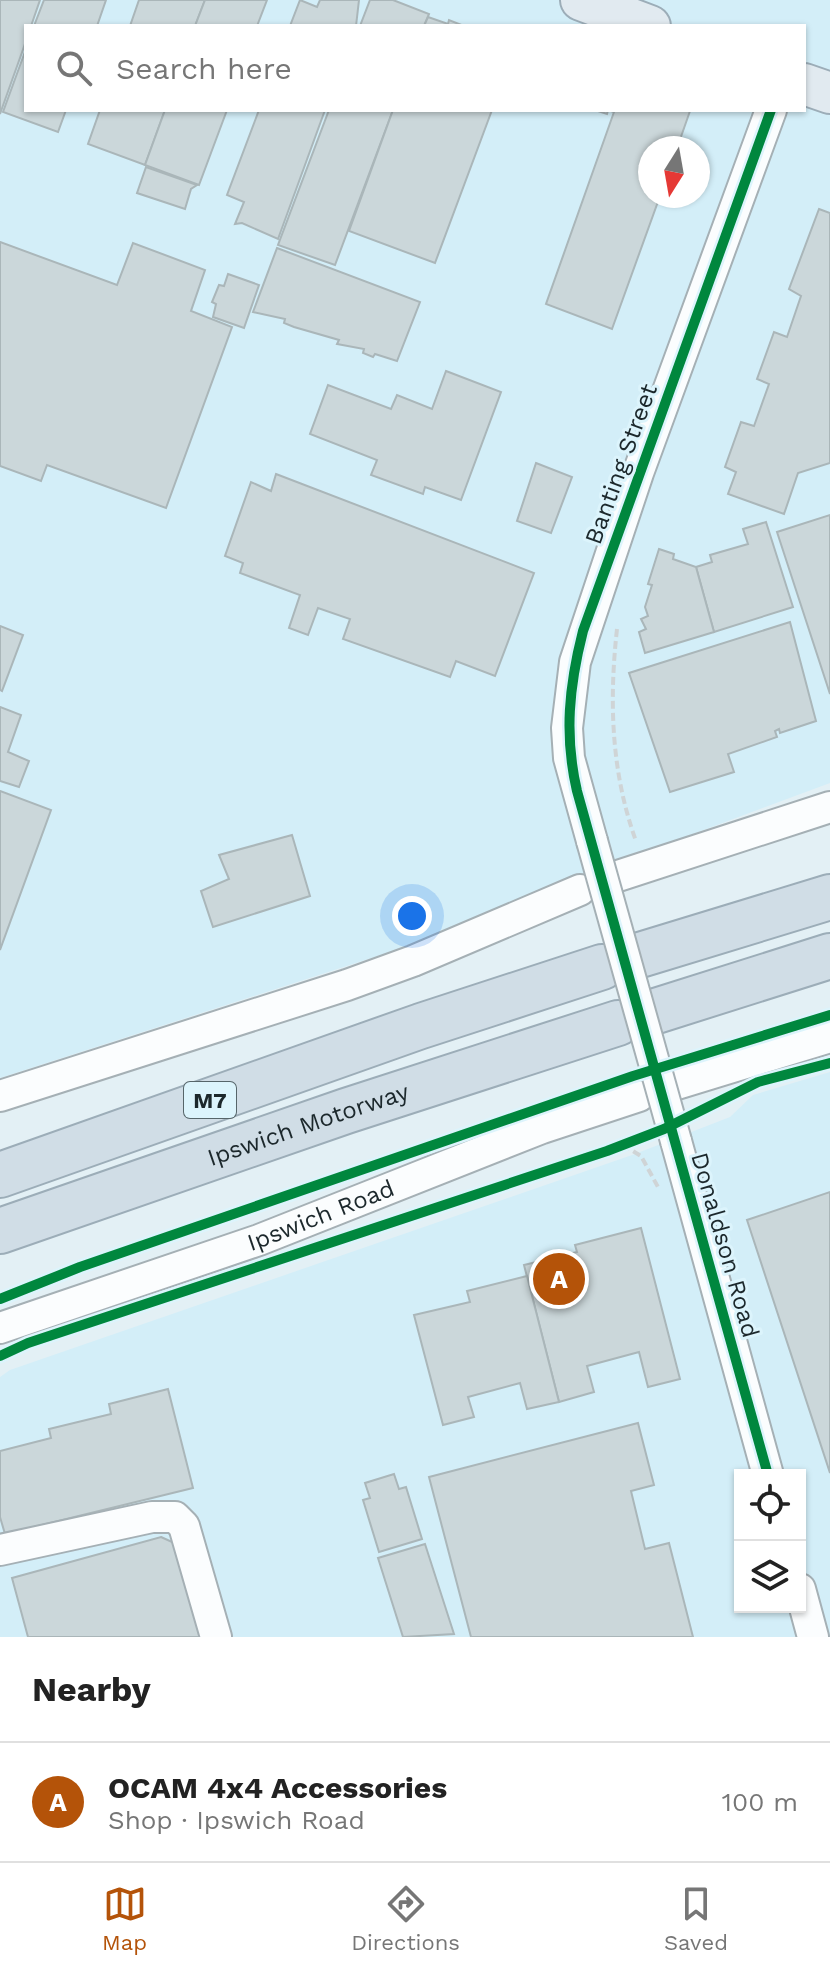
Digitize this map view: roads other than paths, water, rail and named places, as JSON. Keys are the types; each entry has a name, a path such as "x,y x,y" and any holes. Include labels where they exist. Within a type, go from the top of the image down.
{"highway":[{"name":"M7","path":"0,1175 421,1026 830,897"},
{"name":"Ipswich Motorway","path":"8,1235 346,1111 830,956"}],"main road":[{"path":"581,0 645,24"},
{"path":"806,85 830,93"}],"street":[{"name":"Banting Street","path":"592,841 569,758 567,728 575,662 641,465 770,112"},
{"path":"618,876 830,807"},
{"name":"Donaldson Road","path":"592,841 766,1469"},
{"path":"0,1096 360,980 580,890"},
{"path":"677,1084 830,1037"},
{"name":"Ipswich Road","path":"0,1328 259,1240 542,1128 639,1096"},
{"path":"0,1550 152,1517 175,1517 184,1526 216,1637"},
{"path":"806,1611 813,1637"}],"place":[{"name":"OCAM 4x4 Accessories","path":"559,1279"}]}
